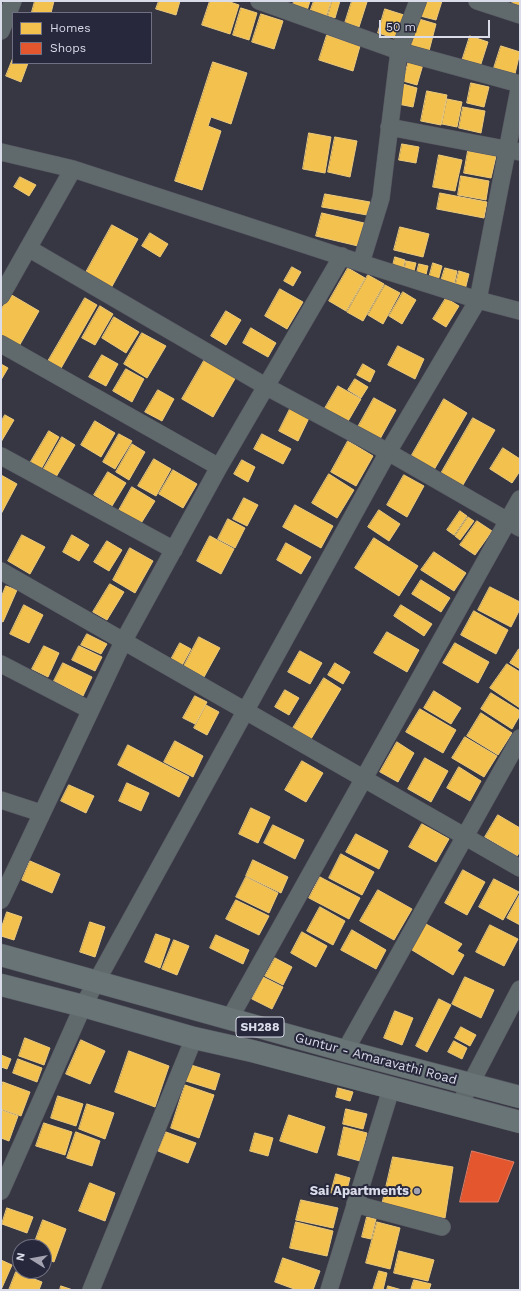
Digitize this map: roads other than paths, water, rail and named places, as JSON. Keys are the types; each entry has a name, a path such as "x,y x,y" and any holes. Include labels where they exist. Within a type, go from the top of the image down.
{"main road":[{"name":"Guntur - Amaravathi Road","path":"1,955 520,1098"},
{"name":"Guntur - Amaravathi Road","path":"1,985 83,1006 194,1038 252,1051 520,1122"}],"street":[{"path":"1,31 13,1"},
{"path":"1,1191 83,1006 388,452 478,300 514,151 520,84 399,51 258,1"},
{"path":"361,264 381,198 399,51 418,1"},
{"path":"477,1 520,15"},
{"path":"389,127 514,151"},
{"path":"1,152 73,169 342,256 361,264 478,300 520,311"},
{"path":"1,296 73,169"},
{"path":"28,248 267,387 388,452 514,524"},
{"path":"1,900 123,642 219,467 342,256"},
{"path":"1,344 219,467"},
{"path":"1,456 174,550"},
{"path":"230,1018 364,779 514,524 520,499"},
{"path":"1,571 244,712 465,835 520,868"},
{"path":"1,664 90,710"},
{"path":"345,1051 520,738"},
{"path":"1,800 41,813"},
{"path":"459,1106 520,989"},
{"path":"91,1290 194,1038"},
{"path":"329,1290 391,1089"},
{"path":"355,1204 442,1227"}],"place":[{"name":"Sai Apartments","path":"417,1191"}]}
